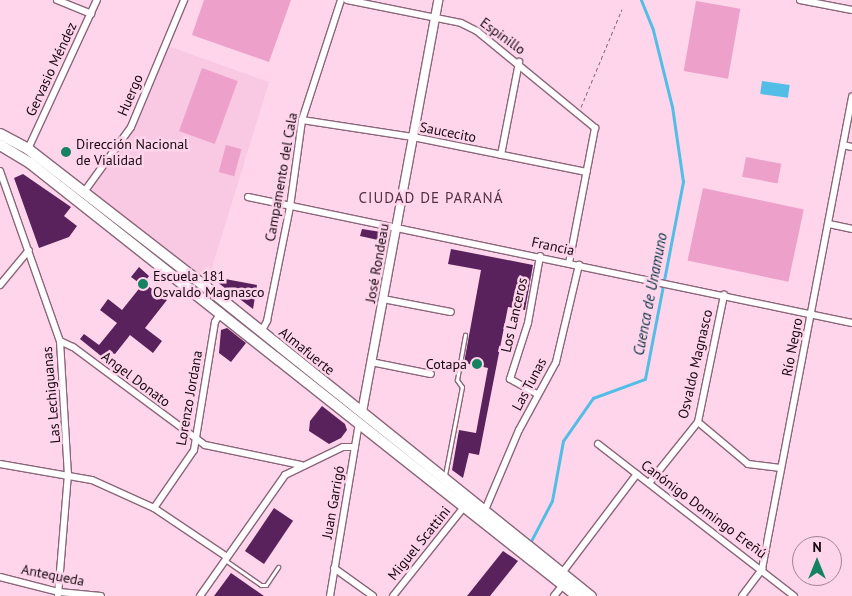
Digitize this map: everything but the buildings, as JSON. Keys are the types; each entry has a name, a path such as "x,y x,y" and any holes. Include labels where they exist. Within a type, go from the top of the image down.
{"main road":[{"name":"Almafuerte","path":"0,134 28,149 84,192 591,596"},
{"name":"Almafuerte","path":"0,145 30,163 221,312 577,596"}],"street":[{"path":"57,0 91,14"},
{"name":"Gervasio Méndez","path":"28,149 97,0"},
{"name":"Huergo","path":"84,192 131,127 184,0"},
{"name":"Campamento del Cala","path":"262,332 290,207 302,120 341,0"},
{"name":"Espinillo","path":"347,0 435,18 477,30 519,62 579,112 595,128 587,172"},
{"name":"José Rondeau","path":"362,412 438,0"},
{"path":"800,0 852,10"},
{"path":"501,155 519,62"},
{"name":"Río Negro","path":"742,596 762,569 852,96"},
{"name":"Saucecito","path":"302,120 413,137 587,172"},
{"path":"843,145 852,147"},
{"name":"Las Lechiguanas","path":"0,171 60,341 68,474 59,594"},
{"path":"569,263 587,172"},
{"name":"Francia","path":"248,197 724,294 852,323"},
{"path":"829,224 852,228"},
{"path":"0,285 29,250"},
{"name":"Los Lanceros","path":"538,394 510,379 528,323 540,256"},
{"name":"Las Tunas","path":"484,510 538,394 556,362 579,265"},
{"name":"Osvaldo Magnasco","path":"649,483 698,422 724,294"},
{"path":"383,299 451,312"},
{"name":"Lorenzo Jordana","path":"154,508 192,456 215,322 221,312"},
{"name":"Angel Donato","path":"60,341 73,347 196,439 216,449 301,465"},
{"path":"371,362 431,374"},
{"name":"Juan Garrigó","path":"330,596 362,412"},
{"path":"698,422 748,464 781,468"},
{"name":"Canónigo Domingo Ereñú","path":"598,444 762,569 794,596"},
{"path":"200,596 285,474 343,447 355,447"},
{"path":"0,464 68,474 92,480 154,508 226,558"},
{"path":"562,573 637,474"},
{"name":"Miguel Scattini","path":"393,596 464,506"},
{"path":"334,568 373,596"},
{"name":"Antequeda","path":"0,576 59,594 101,596"},
{"path":"554,596 563,585"}],"lane":[{"path":"444,478 462,387 457,380 465,335"},
{"path":"226,558 261,584 266,585 278,567"}],"path":[{"path":"579,112 622,9"}],"shaded area":[{"path":"204,0 291,0 269,62 192,35"},
{"path":"696,1 740,9 728,79 684,71"},
{"path":"165,45 269,82 206,287 84,192 131,127"},
{"path":"202,68 238,81 215,144 179,131"},
{"path":"226,145 241,149 234,176 219,172"},
{"path":"746,157 781,164 778,184 742,177"},
{"path":"703,188 804,209 788,282 688,260"}],"water":[{"path":"762,81 790,85 788,98 760,94"}],"waterway":[{"name":"Cuenca de Unamuno","path":"530,543 552,501 563,441 593,398 645,379 683,182 672,107 653,30 641,0"}],"place":[{"name":"Dirección Nacional de Vialidad","path":"66,152"},
{"name":"Escuela 181 Osvaldo Magnasco","path":"143,284"},
{"name":"Cotapa","path":"477,364"}],"district":[{"name":"CIUDAD DE PARANÁ","path":"431,198"}]}
